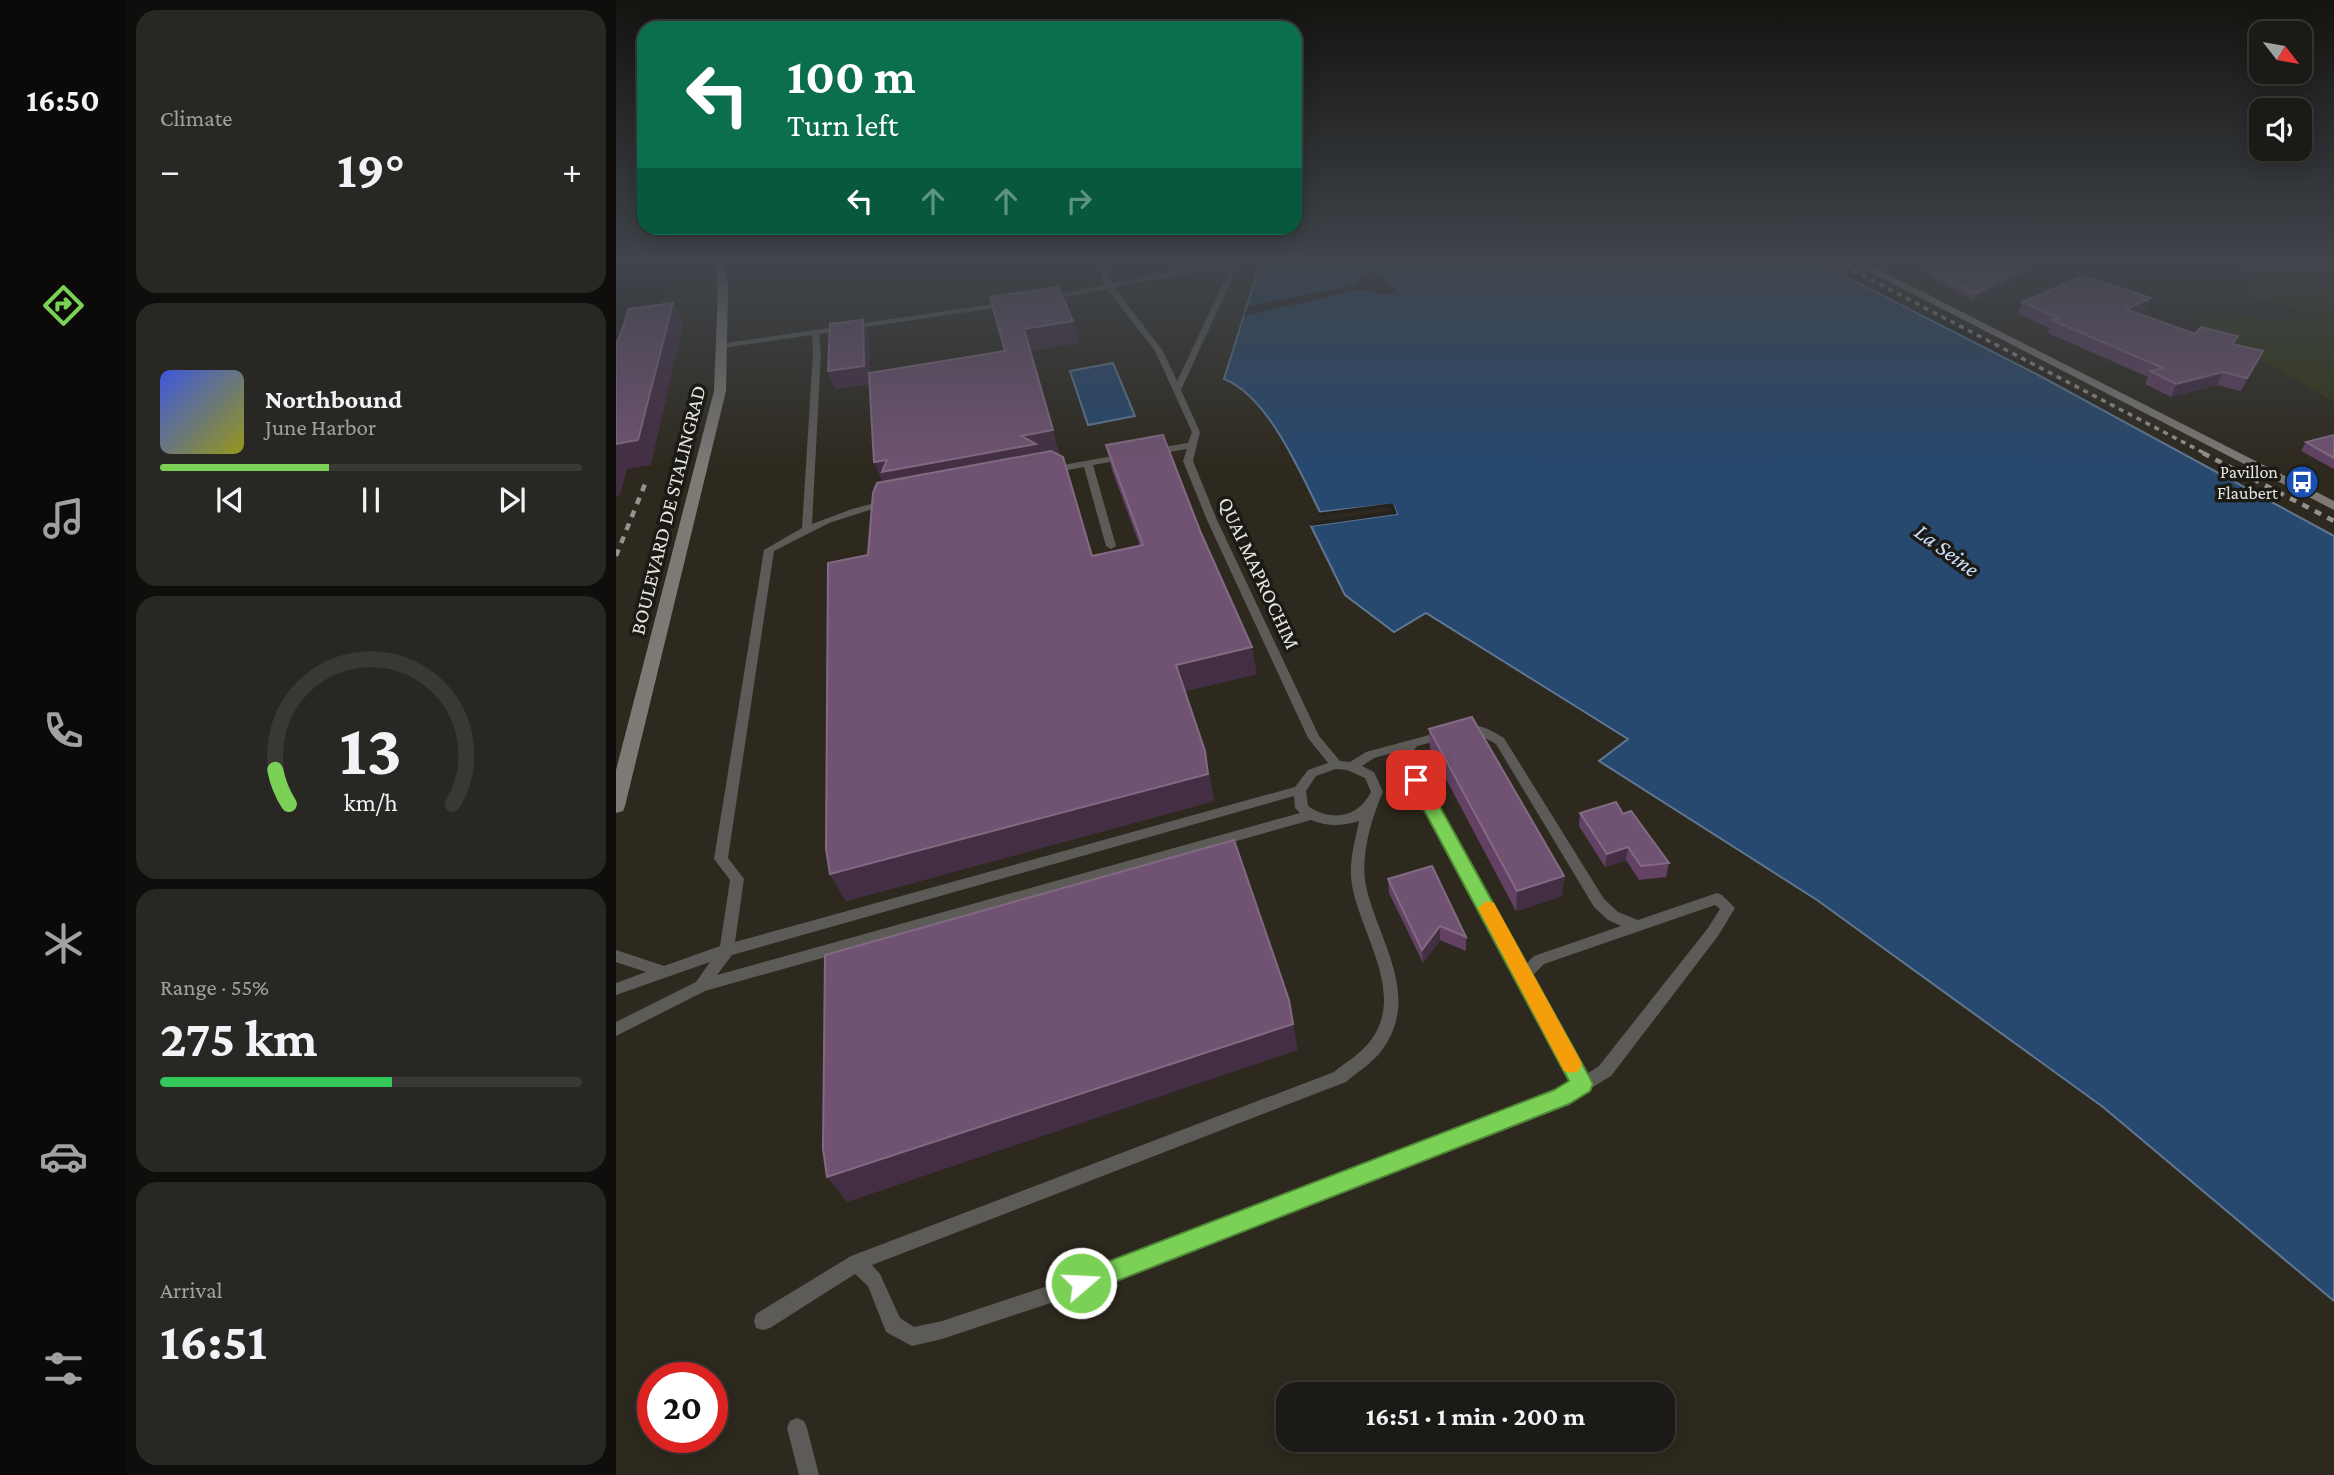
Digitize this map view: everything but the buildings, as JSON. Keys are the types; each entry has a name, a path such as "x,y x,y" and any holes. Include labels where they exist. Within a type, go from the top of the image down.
{"main road":[{"name":"BOULEVARD DE STALINGRAD","path":"616,806 720,391 722,330"},
{"path":"1989,330 2334,506"}],"lane":[{"path":"722,346 823,330"},
{"name":"QUAI MAPROCHIM","path":"1143,330 1159,351 1196,432 1188,461 1212,520 1314,738 1336,765"},
{"path":"1177,390 1205,330"},
{"path":"807,528 817,353 815,331"},
{"path":"1040,473 1193,445"},
{"path":"1088,464 1111,546"},
{"path":"701,986 727,950 737,879 721,859 769,550 807,528 860,508 898,500"},
{"path":"1352,767 1370,755 1413,743 1472,728 1485,731 1500,741 1599,903 1613,916 1636,926"},
{"path":"1413,743 1403,755 1582,1084"},
{"path":"616,989 660,971 727,950 1299,790 1312,773 1336,765 1352,767 1370,775 1375,783 1377,792 1364,828 1358,883 1381,948 1394,1003 1378,1044 1340,1077 857,1262 763,1321"},
{"path":"1299,790 1302,808 1310,815 1332,821 1345,820 1370,806"},
{"path":"616,1029 701,986 1310,815"},
{"path":"857,1262 874,1280 893,1325 912,1337 942,1330 1105,1276 1562,1097 1605,1071 1728,908 1717,899 1539,960 1524,975"},
{"path":"616,956 660,971"},
{"path":"797,1428 809,1475"}],"shaded area":[{"path":"616,330 1245,330 1237,384 1284,437 1320,512 1393,503 1426,612 1629,739 1600,761 1817,900 2103,1107 2334,1301 2334,1475 616,1475"},
{"path":"1971,330 2209,330 2334,402 2334,542"}],"green space":[{"path":"2208,330 2334,330 2334,402"}],"water":[{"name":"La Seine","path":"1239,330 1950,330 2334,536 2334,1301 2103,1107 1817,900 1599,761 1628,739 1426,613 1394,632 1345,595 1311,526 1397,514 1393,504 1320,512 1281,437 1268,418 1255,401 1224,379"},
{"path":"1113,363 1135,416 1088,425 1070,371"}],"pier":[{"path":"1393,503 1397,514 1311,526 1310,522 1392,511 1390,507 1321,516 1317,513"}],"railway":[{"path":"1967,330 2206,454"},
{"path":"2203,453 2334,521"},
{"path":"616,556 647,479"}],"slow traffic":[{"path":"1487,908 1571,1064"}],"place":[{"name":"Pavillon Flaubert","path":"2302,482"}],"route":[{"path":"1081,1283 1347,1183 1562,1097 1582,1084 1416,780"}]}
